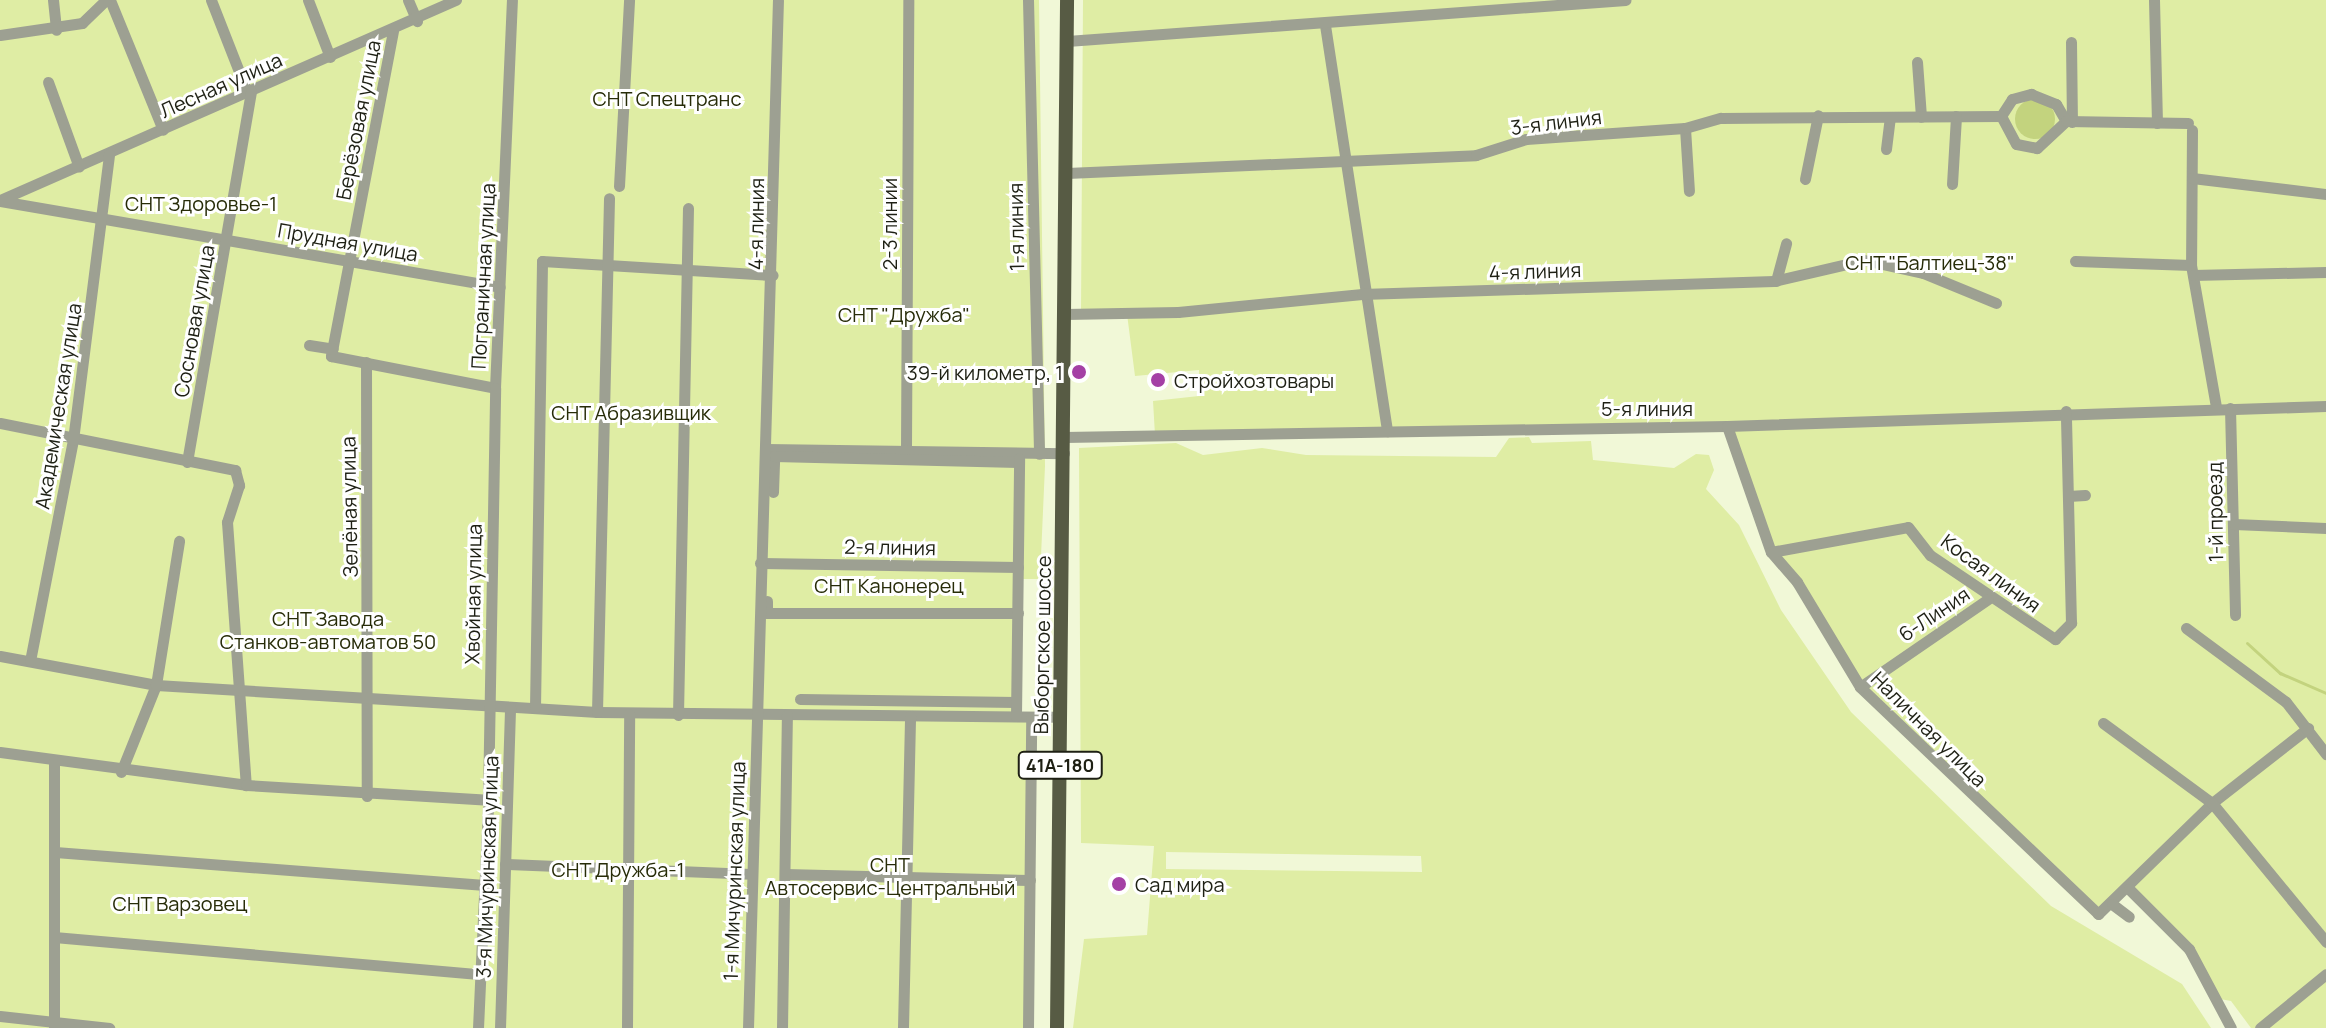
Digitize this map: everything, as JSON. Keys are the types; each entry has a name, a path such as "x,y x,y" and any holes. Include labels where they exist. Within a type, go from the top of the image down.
{"main road":[{"name":"41А-180","path":"1064,453 1067,0"},
{"name":"Выборгское шоссе","path":"1057,1028 1064,453"}],"street":[{"path":"53,0 56,30"},
{"path":"0,35 56,30 82,23 108,0 163,130"},
{"path":"211,0 249,92"},
{"path":"308,0 330,57"},
{"path":"408,0 417,21"},
{"name":"Лесная улица","path":"0,201 417,21 456,0"},
{"name":"Пограничная улица","path":"309,345 366,362 495,388 512,0"},
{"path":"619,186 629,0"},
{"name":"4-я линия","path":"764,563 778,0"},
{"name":"2-3 линии","path":"906,448 908,0"},
{"name":"1-я линия","path":"1028,0 1039,454"},
{"path":"1067,41 1325,25 1625,0"},
{"path":"2154,0 2157,123"},
{"path":"1325,25 1362,294 1387,431"},
{"name":"Берёзовая улица","path":"332,353 393,31"},
{"path":"2069,122 2071,42"},
{"path":"1917,62 1921,117"},
{"path":"48,82 79,167"},
{"name":"Сосновая улица","path":"187,462 227,240 249,92"},
{"path":"2069,122 2056,104 2031,94 2012,99 2001,116 2016,144 2037,148 2069,122 2190,126 2192,270 2216,407"},
{"path":"1805,179 1818,115"},
{"path":"1952,184 1956,116"},
{"name":"3-я линия","path":"1067,173 1476,155 1526,139 1685,128 1721,118 2001,116"},
{"path":"1886,149 1890,117"},
{"path":"1685,128 1689,191"},
{"name":"Академическая улица","path":"30,661 73,440 109,154"},
{"path":"2192,178 2326,194"},
{"path":"597,712 609,198"},
{"name":"Прудная улица","path":"0,201 500,287"},
{"path":"678,715 688,208"},
{"path":"1776,281 1786,243"},
{"name":"4-я линия","path":"1065,314 1178,312 1362,294 1776,281 1864,260 1923,273 1996,303"},
{"path":"535,708 542,261 773,275"},
{"path":"2075,261 2192,270 2326,272"},
{"name":"Зелёная улица","path":"366,362 367,796"},
{"name":"Хвойная улица","path":"478,1028 488,804 495,388"},
{"name":"5-я линия","path":"1064,437 1727,426 2066,411 2326,406"},
{"name":"1-й проезд","path":"2230,408 2235,615"},
{"path":"2066,411 2068,496 2085,495"},
{"path":"0,423 235,470 239,485 227,522 242,689 246,785"},
{"name":"Наличная улица","path":"1727,426 1771,552 1797,582 1860,687 2074,895 2098,914 2120,896"},
{"path":"766,449 906,448 1019,458"},
{"path":"773,492 774,456 1019,458 1064,453"},
{"path":"1016,716 1019,458"},
{"name":"Косая линия","path":"1771,552 1908,527 1930,555 1988,599 2055,639 2071,623 2068,496"},
{"path":"2234,524 2326,528"},
{"path":"121,772 156,685 179,541"},
{"path":"764,563 767,613 1018,613"},
{"name":"2-я линия","path":"764,563 1018,567"},
{"name":"1-я Мичуринская улица","path":"748,1028 756,716 764,563"},
{"name":"6-Линия","path":"1860,687 1988,599"},
{"path":"2186,628 2286,702 2326,754"},
{"path":"0,656 156,685 489,706 678,715 1061,717"},
{"path":"800,699 1016,702"},
{"name":"3-я Мичуринская улица","path":"500,1028 510,707"},
{"path":"627,1028 629,714"},
{"path":"782,1028 787,715"},
{"path":"903,1028 904,876 910,716"},
{"path":"1028,1028 1031,717"},
{"path":"2103,723 2212,803 2326,942"},
{"path":"2120,896 2212,803 2308,728"},
{"path":"0,754 121,772 246,785 488,804"},
{"path":"54,761 54,1026"},
{"path":"55,852 485,885"},
{"path":"505,864 751,874"},
{"path":"785,874 1030,880"},
{"path":"2120,896 2129,917"},
{"path":"2120,896 2189,949 2231,1028"},
{"path":"54,937 481,974"},
{"path":"2260,1028 2326,974"},
{"path":"0,1016 54,1026 109,1028"}],"green space":[{"path":"0,0 1039,0 1045,466 1040,579 1019,579 1016,708 1029,717 1028,1028 0,1028"},
{"name":"СНТ \"Балтиец-38\"","path":"1083,0 2326,0 2326,1028 2251,1028 2231,1001 2220,999 2189,949 2126,887 2098,914 1860,687 1798,580 1771,552 1727,426 1155,435 1153,401 1199,396 1199,370 1135,376 1127,314 1081,314"},
{"path":"1529,437 1532,443 1591,441 1593,460 1674,468 1696,454 1709,455 1714,470 1706,489 1739,525 1781,610 1851,712 2051,906 2182,984 2211,1028 1073,1028 1084,939 1147,935 1154,846 1081,843 1079,448 1176,443 1203,455 1262,448 1306,455 1496,457 1509,438","holes":["1166,852 1421,856 1422,872 1166,869"]}],"shaded area":[{"path":"2035,99 2049,105 2055,119 2049,133 2035,139 2021,133 2015,119 2021,105"}],"waterway":[{"path":"2247,643 2280,673 2326,693"}],"place":[{"name":"39-й километр, 1","path":"1079,372"},
{"name":"Стройхозтовары","path":"1158,380"},
{"name":"Сад мира","path":"1119,884"}],"park label":[{"name":"СНТ Спецтранс","path":"667,98"},
{"name":"СНТ Здоровье-1","path":"201,203"},
{"name":"СНТ \"Дружба\"","path":"904,314"},
{"name":"СНТ Абразивщик","path":"631,412"},
{"name":"СНТ Канонерец","path":"889,585"},
{"name":"СНТ Завода Станков-автоматов 50","path":"328,630"},
{"name":"СНТ Дружба-1","path":"618,869"},
{"name":"СНТ Автосервис-Центральный","path":"890,876"},
{"name":"СНТ Варзовец","path":"180,903"}]}
